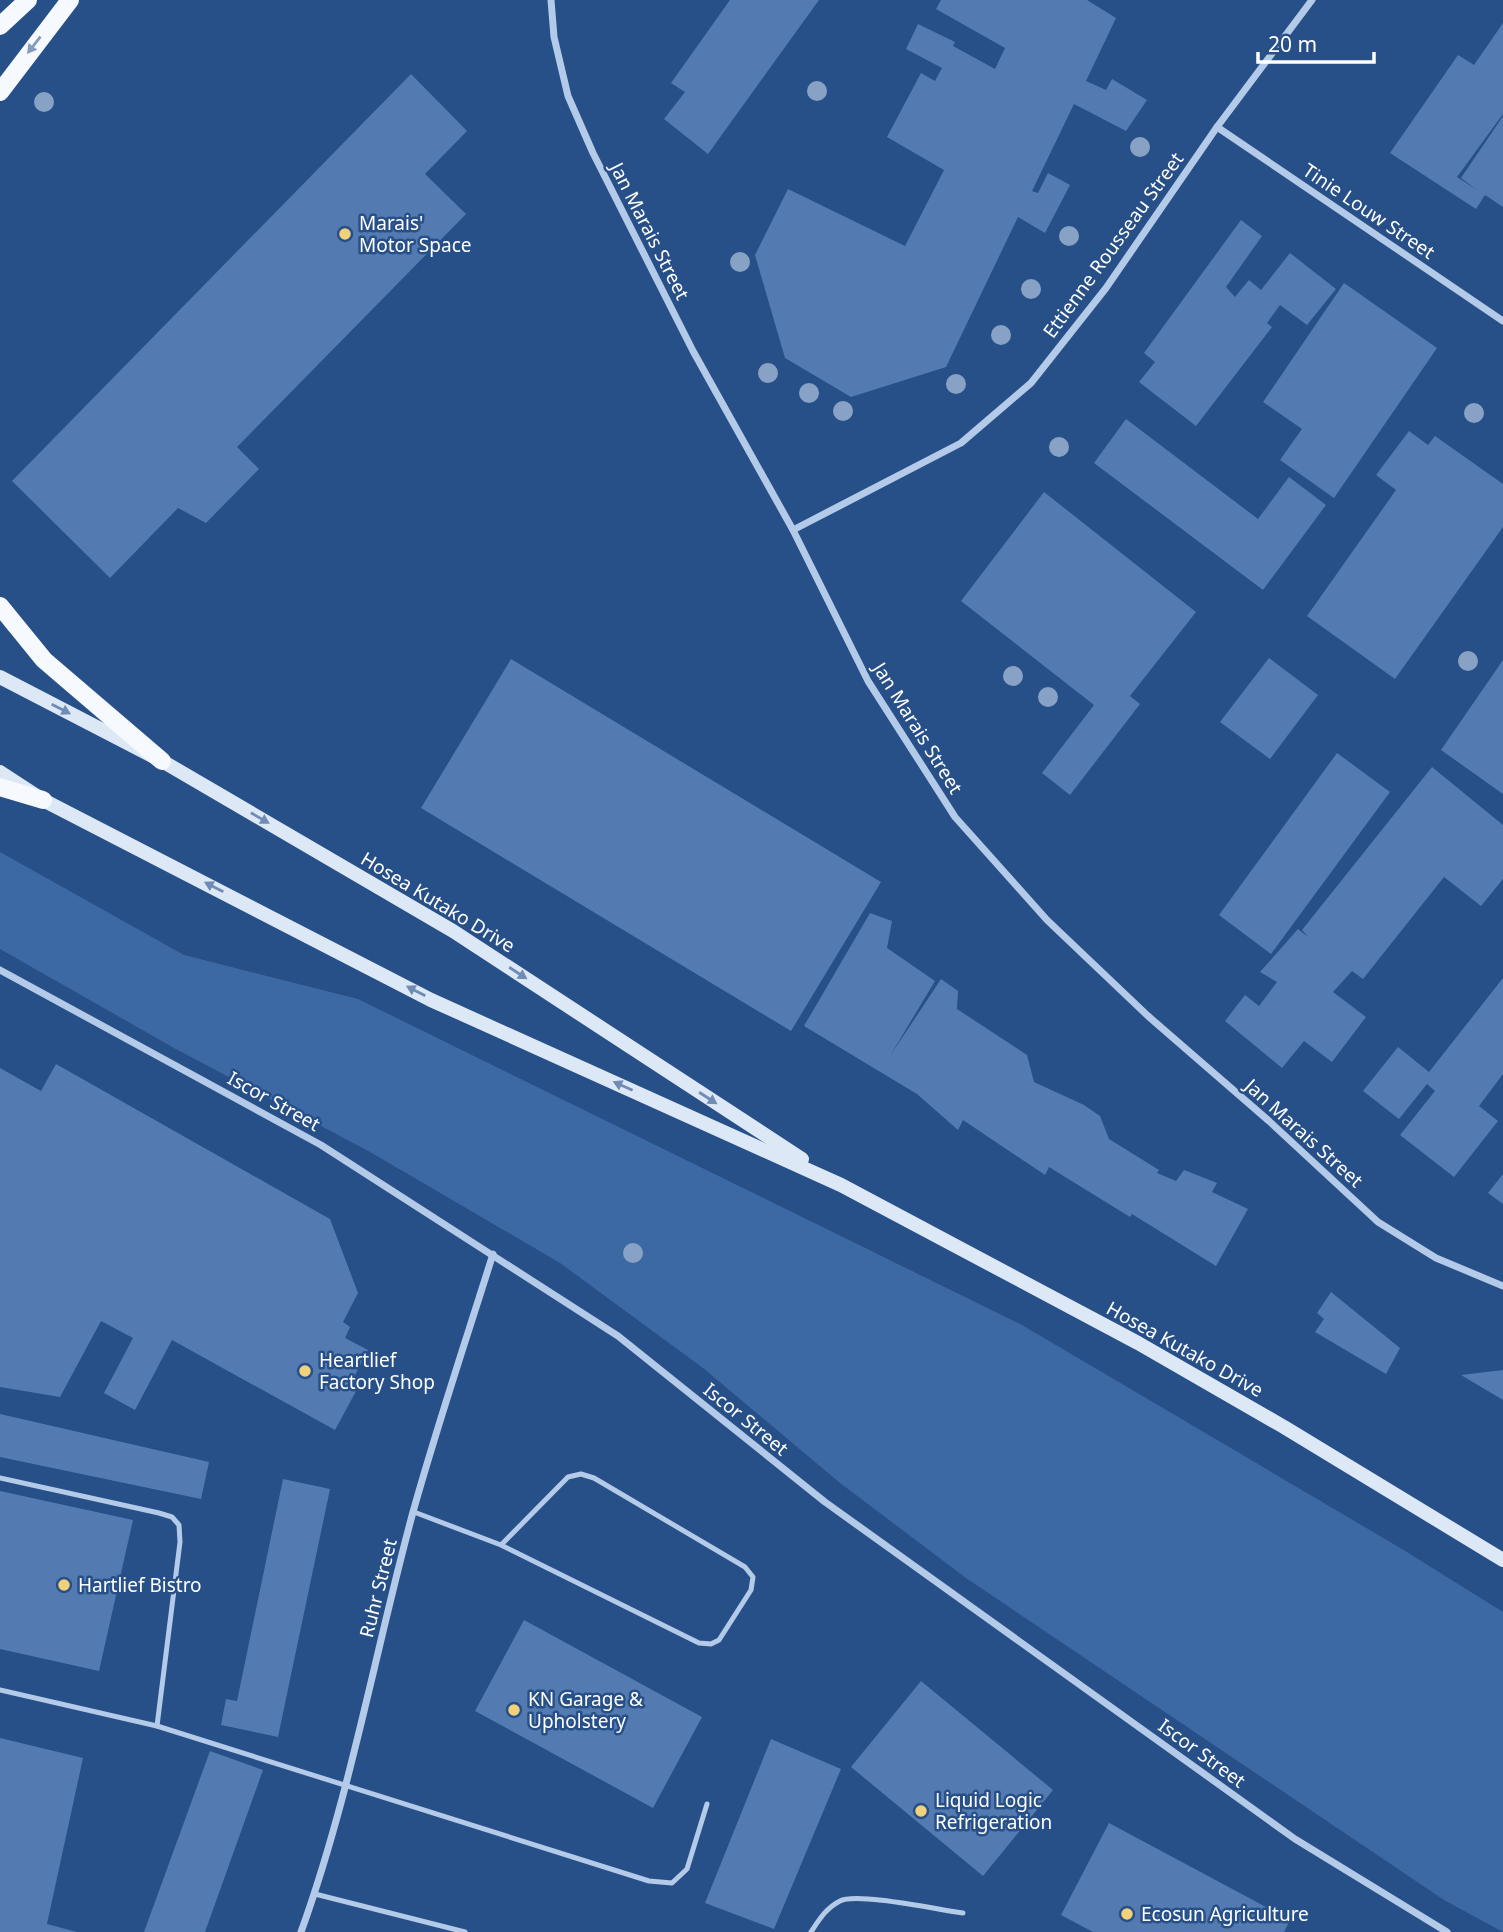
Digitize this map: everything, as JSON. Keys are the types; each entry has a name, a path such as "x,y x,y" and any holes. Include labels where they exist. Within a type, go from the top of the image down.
{"main road":[{"path":"0,26 28,0"},
{"path":"0,92 70,0"},
{"path":"0,606 44,660 162,761"},
{"name":"Hosea Kutako Drive","path":"0,677 162,761 453,931 841,1185"},
{"name":"Hosea Kutako Drive","path":"0,772 43,800 431,1000 841,1185 1138,1343 1284,1427 1503,1560"},
{"path":"0,787 43,800"}],"street":[{"name":"Jan Marais Street","path":"551,0 554,37 568,96 593,153 693,351 793,530 868,681 948,806 1047,920 1148,1016 1269,1121 1378,1222 1436,1258 1503,1286"},
{"name":"Ettienne Rousseau Street","path":"793,530 961,443 1031,383 1107,288 1217,127 1312,0"},
{"name":"Tinie Louw Street","path":"1217,127 1503,321"},
{"name":"Iscor Street","path":"0,970 321,1144 618,1336 825,1502 1295,1839 1447,1932"},
{"name":"Ruhr Street","path":"301,1932 315,1894 344,1787 414,1512 493,1254"}],"lane":[{"path":"414,1512 500,1545 699,1643 711,1644 719,1640 751,1590 753,1577 746,1567 594,1478 581,1474 568,1477 500,1545"},
{"path":"0,1478 159,1513 172,1517 179,1525 180,1542 157,1727"},
{"path":"0,1690 157,1727 649,1881 672,1882 687,1869 707,1804"},
{"path":"315,1894 465,1932"},
{"path":"810,1932 824,1912 842,1899 862,1898 963,1913"}],"shaded area":[{"path":"0,852 184,955 358,999 1022,1325 1402,1549 1503,1612 1503,1932 1444,1900 966,1578 840,1483 703,1368 560,1263 370,1152 174,1048 0,949"}],"building":[{"path":"730,0 819,0 708,154 664,119 685,92 671,83"},
{"path":"941,0 1087,0 1116,18 1086,81 1106,90 1112,79 1147,100 1126,131 1074,104 1032,191 1038,193 1048,173 1070,185 1045,233 1018,217 946,367 851,397 785,358 755,255 788,189 905,246 944,170 887,137 921,73 935,81 942,68 906,49 918,24 955,42 953,46 995,69 1005,48 936,9"},
{"path":"1503,23 1503,114 1457,177 1477,190 1461,178 1503,116 1503,207 1485,195 1476,209 1390,153 1458,55 1474,65"},
{"path":"411,74 467,131 425,174 466,214 237,447 259,469 206,523 178,508 110,578 12,481"},
{"path":"1241,220 1262,236 1226,287 1235,297 1249,280 1261,290 1290,253 1336,289 1307,325 1280,305 1267,323 1272,327 1196,426 1139,382 1155,362 1144,353"},
{"path":"1344,283 1437,348 1334,498 1280,460 1302,429 1263,402"},
{"path":"1126,419 1258,519 1289,477 1326,505 1263,590 1094,463"},
{"path":"1409,431 1428,445 1435,436 1503,484 1503,527 1395,679 1307,616 1396,490 1376,475"},
{"path":"1044,492 1196,612 1130,696 1140,704 1070,795 1042,773 1094,705 961,601"},
{"path":"1269,658 1318,695 1270,759 1220,722"},
{"path":"511,659 881,882 791,1031 421,808"},
{"path":"1503,660 1503,794 1441,750"},
{"path":"1337,753 1390,792 1271,954 1219,915"},
{"path":"1432,767 1503,825 1503,879 1481,906 1444,877 1363,979 1352,971 1333,992 1366,1017 1332,1062 1304,1041 1282,1068 1225,1021 1245,995 1259,1006 1277,982 1260,972 1298,929 1308,937 1302,930"},
{"path":"870,913 892,921 887,948 935,981 890,1056 941,979 958,991 957,1009 1027,1055 1034,1082 1084,1105 1100,1116 1109,1139 1159,1170 1157,1173 1176,1181 1184,1170 1217,1183 1212,1192 1248,1209 1216,1266 1049,1167 1045,1175 963,1120 958,1130 917,1094 804,1026"},
{"path":"1503,978 1503,1074 1479,1106 1498,1121 1454,1177 1400,1135 1435,1091 1427,1084 1399,1119 1363,1091 1398,1047 1429,1072"},
{"path":"56,1064 330,1219 358,1293 343,1322 350,1327 345,1338 368,1350 353,1379 361,1382 335,1430 172,1340 135,1410 104,1393 133,1338 101,1321 60,1397 0,1387 0,1068 41,1091"},
{"path":"1503,1174 1503,1204 1488,1193"},
{"path":"1331,1292 1400,1348 1386,1374 1315,1332 1324,1319 1317,1313"},
{"path":"1503,1370 1503,1400 1461,1375"},
{"path":"0,1414 209,1462 201,1499 0,1457"},
{"path":"283,1479 330,1489 278,1737 221,1725 226,1699 237,1701"},
{"path":"0,1491 133,1520 99,1671 0,1649"},
{"path":"524,1620 702,1717 653,1808 475,1711"},
{"path":"921,1681 1053,1790 983,1876 851,1767"},
{"path":"0,1738 83,1758 47,1924 77,1932 0,1932"},
{"path":"771,1739 841,1769 774,1929 705,1903"},
{"path":"210,1751 263,1770 205,1932 144,1932"},
{"path":"1109,1823 1290,1920 1284,1932 1093,1932 1061,1915"}],"place":[{"name":"Marais' Motor Space","path":"345,234"},
{"name":"Heartlief Factory Shop","path":"305,1371"},
{"name":"Hartlief Bistro","path":"64,1585"},
{"name":"KN Garage & Upholstery","path":"514,1710"},
{"name":"Liquid Logic Refrigeration","path":"921,1811"},
{"name":"Ecosun Agriculture","path":"1127,1914"}]}
